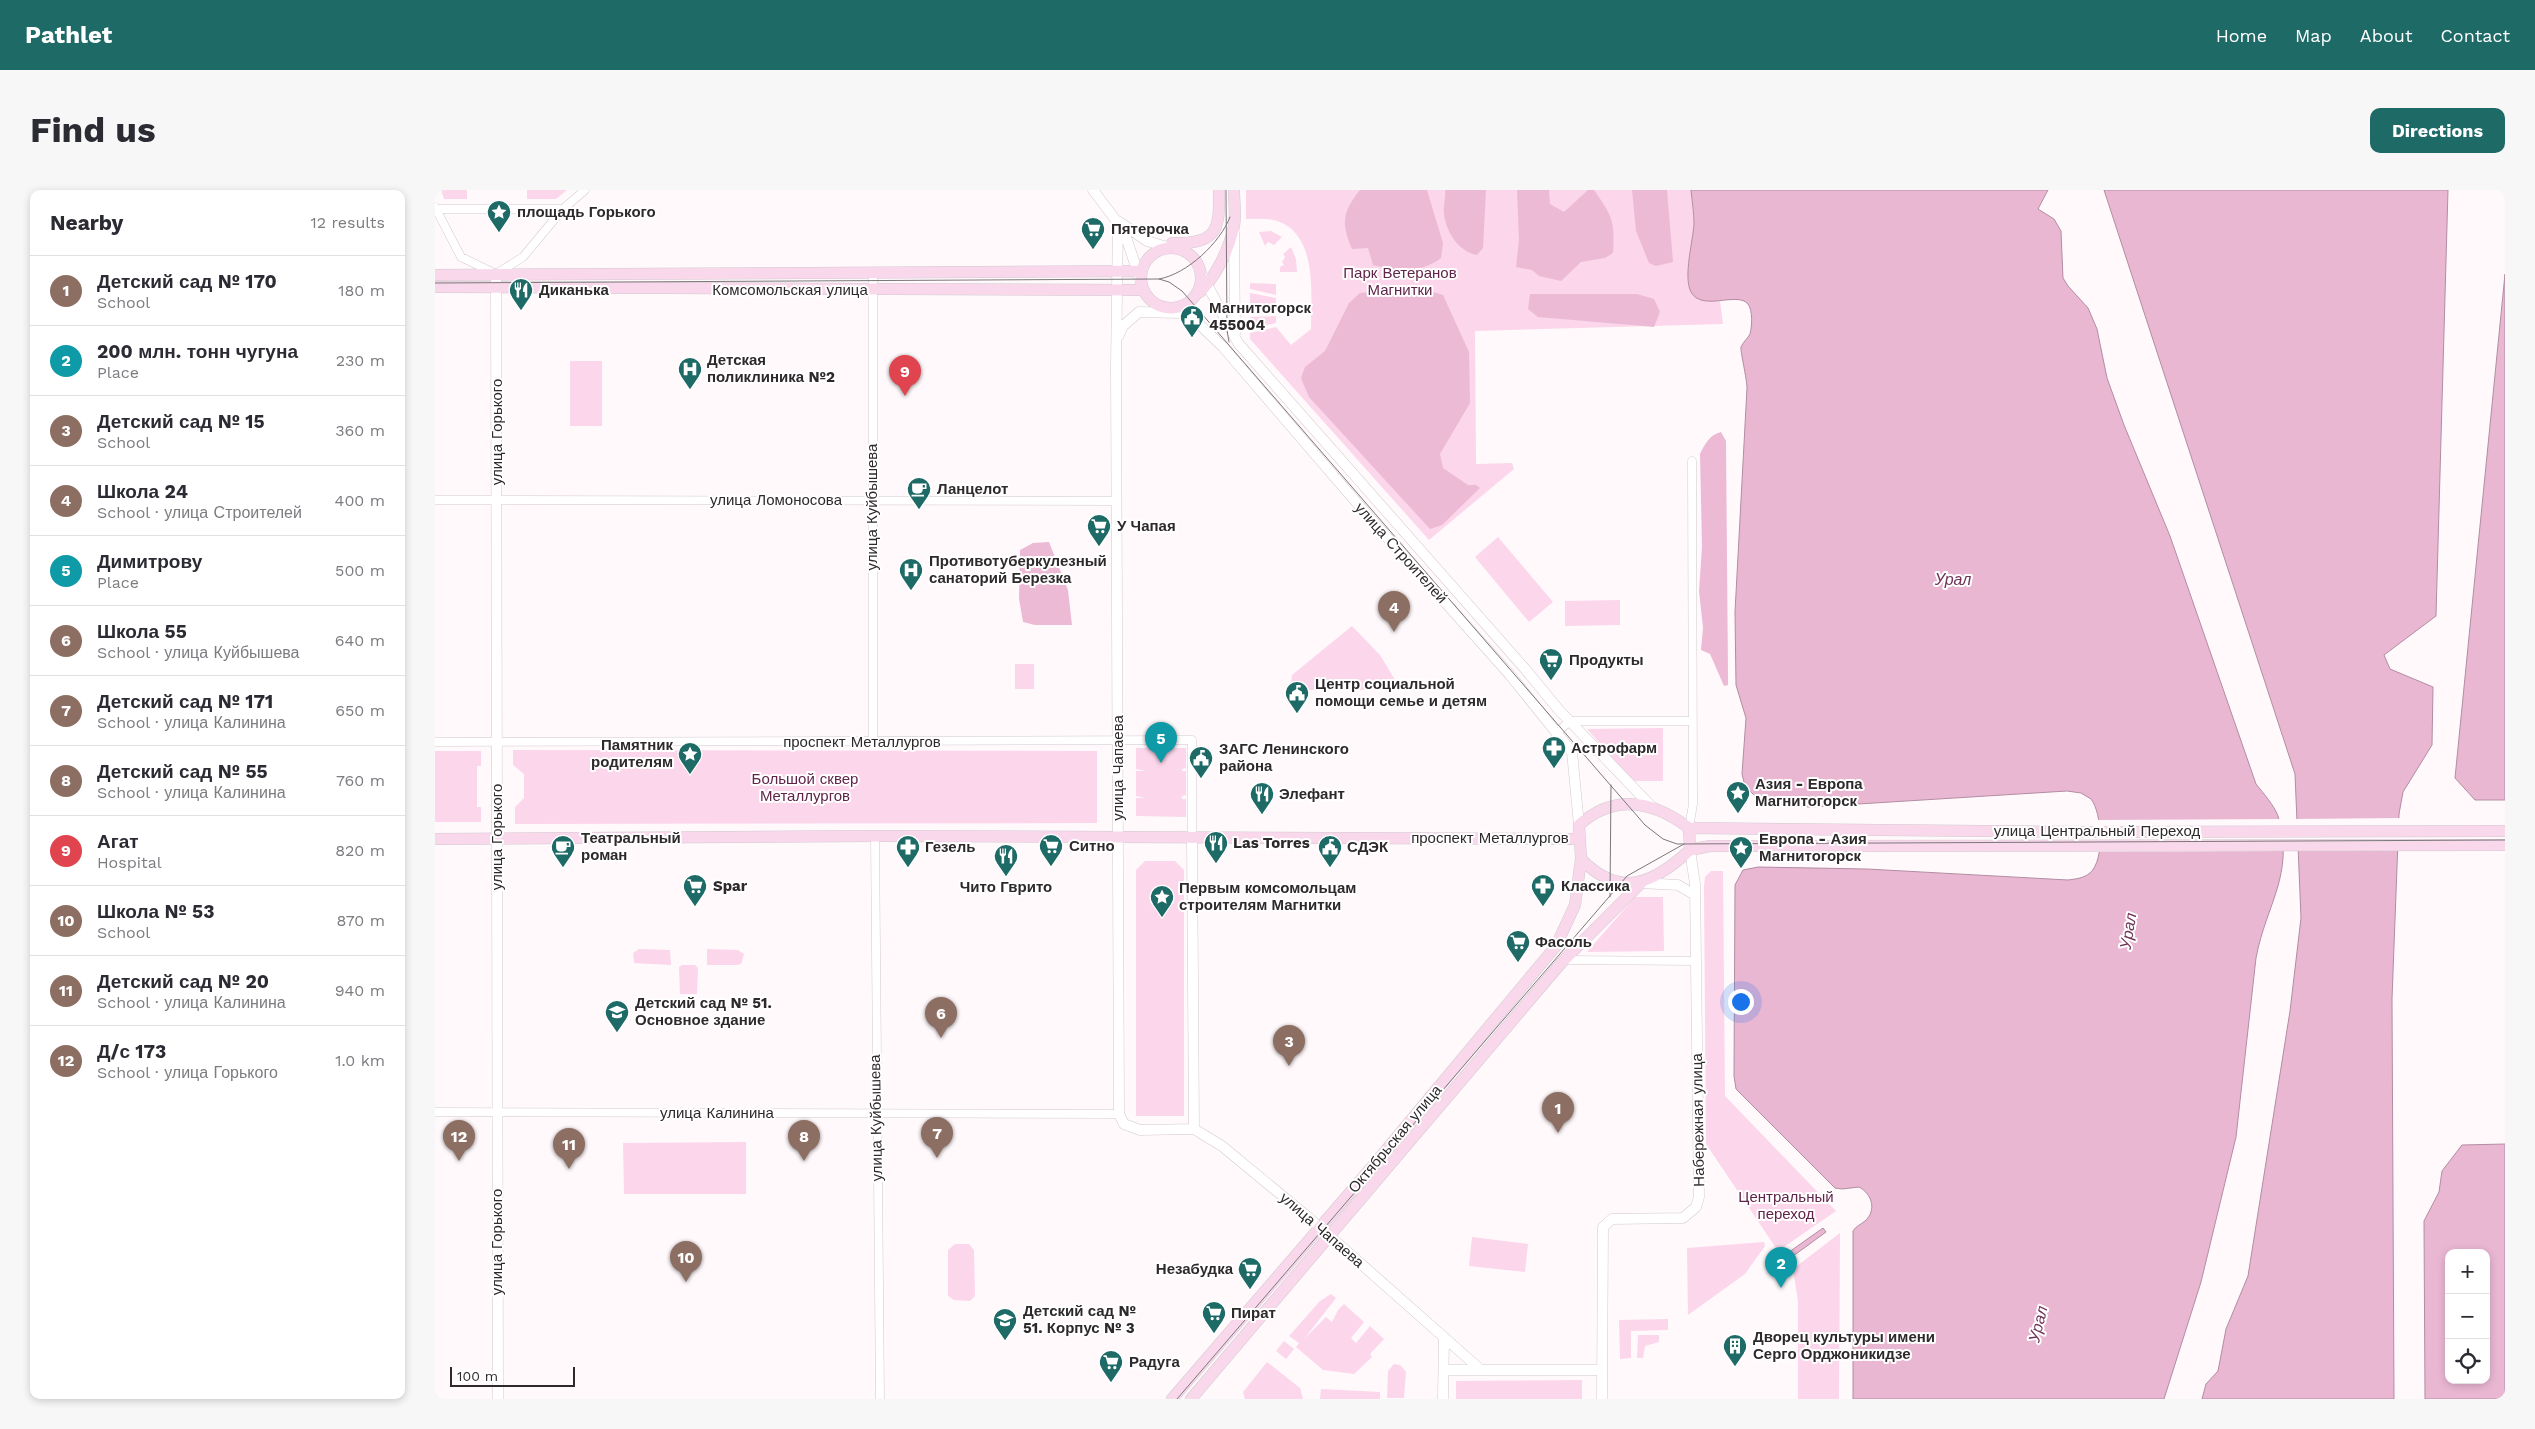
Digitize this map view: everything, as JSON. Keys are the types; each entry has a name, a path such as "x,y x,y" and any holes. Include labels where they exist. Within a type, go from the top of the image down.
{"main road":[{"path":"1219,190 1219,219 1210,236 1199,242 1171,247 1152,256 1141,271 1143,288 1151,300 1167,307 1185,304 1195,297 1207,284 1225,253 1234,225 1234,190"},
{"path":"1171,247 1193,258 1201,273 1200,285 1195,297"},
{"name":"Комсомольская улица","path":"435,275 1141,271"},
{"name":"Комсомольская улица","path":"435,287 873,290 1116,290 1143,288"},
{"name":"проспект Металлургов","path":"1689,828 1671,814 1651,806 1626,804 1603,808 1579,825 1578,839 1581,859 1593,871 1608,880 1624,883 1641,883 1671,868 1690,850"},
{"path":"1689,828 1690,850"},
{"name":"улица Центральный Переход","path":"1689,828 2091,832 2505,831"},
{"name":"проспект Металлургов","path":"435,839 875,836 1578,839"},
{"name":"улица Центральный Переход","path":"1690,850 1710,846 2505,845"},
{"name":"Октябрьская улица","path":"1172,1399 1320,1227 1556,946 1575,905 1581,859"},
{"name":"Октябрьская улица","path":"1191,1399 1565,960 1641,883"}],"street":[{"path":"563,209 435,208 461,257 496,274 523,257 563,209 585,190"},
{"path":"1093,190 1118,221 1129,241 1141,271"},
{"path":"1118,221 1152,241 1171,247"},
{"name":"улица Чапаева","path":"1118,221 1116,290 1119,1114"},
{"path":"1234,225 1235,339"},
{"name":"улица Куйбышева","path":"873,272 873,742"},
{"name":"улица Строителей","path":"1201,273 1235,339 1570,721 1651,806"},
{"name":"улица Горького","path":"496,274 498,1399"},
{"path":"1117,340 1123,326 1139,312 1167,307"},
{"name":"улица Строителей","path":"1167,307 1199,324 1223,346 1369,517 1511,676 1572,752 1579,825"},
{"path":"1139,312 1173,311 1185,315"},
{"path":"1689,828 1693,804 1692,461"},
{"name":"улица Ломоносова","path":"435,500 1117,501"},
{"path":"1556,733 1570,721 1692,721"},
{"name":"проспект Металлургов","path":"435,742 1192,740 1192,838"},
{"name":"улица Куйбышева","path":"875,836 879,1399"},
{"path":"1119,1114 1124,1124 1140,1130 1194,1129 1192,838"},
{"name":"Набережная улица","path":"1602,1399 1602,1232 1604,1224 1618,1218 1677,1220 1691,1214 1698,1201 1695,894 1690,850"},
{"path":"1641,883 1678,885 1695,894"},
{"path":"1565,960 1696,961"},
{"name":"улица Калинина","path":"435,1112 1119,1114"},
{"name":"улица Чапаева","path":"1194,1129 1222,1146 1320,1227 1481,1370"},
{"path":"1443,1399 1444,1337"},
{"path":"1443,1370 1602,1370"}],"green space":[{"path":"441,190 467,190 467,199 444,199"},
{"path":"527,190 567,190 556,199 527,199"},
{"name":"Парк Ветеранов Магнитки","path":"1246,190 1691,190 1694,224 1688,283 1708,301 1720,301 1723,324 1475,331 1476,464 1512,463 1514,469 1429,540 1250,339 1250,333 1276,327 1291,345 1311,329 1311,284 1306,252 1300,239 1290,228 1277,221 1246,219"},
{"path":"1271,231 1282,237 1274,245 1268,242 1265,246 1259,232"},
{"path":"1291,247 1296,259 1297,272 1280,272 1280,267 1284,265 1282,262 1285,257 1283,254"},
{"path":"1250,283 1276,284 1276,295 1250,289"},
{"path":"1250,293 1276,298 1276,307 1250,307"},
{"path":"1276,316 1276,323 1250,329 1250,317"},
{"path":"570,361 602,361 602,426 570,426"},
{"path":"1498,537 1553,602 1529,622 1475,557"},
{"path":"1620,600 1620,625 1565,626 1565,601"},
{"path":"1352,626 1380,655 1401,690 1290,690 1292,675"},
{"path":"1015,664 1034,664 1034,689 1015,689"},
{"path":"1663,728 1663,781 1633,781 1587,729"},
{"path":"1136,748 1186,748 1186,768 1182,769 1182,771 1186,771 1186,795 1182,796 1182,799 1186,799 1186,817 1136,816 1136,798 1145,798 1136,796 1136,771 1145,771 1136,769"},
{"name":"Большой сквер Металлургов","path":"513,750 1097,751 1097,823 515,824 515,807 524,798 524,774 513,765"},
{"path":"435,751 481,751 481,766 477,766 477,807 481,807 481,822 435,822"},
{"path":"1145,861 1175,861 1184,870 1184,1116 1136,1116 1136,870"},
{"name":"Центральный переход","path":"1711,871 1723,871 1725,1096 1836,1211 1778,1251 1706,1144 1704,887 1705,877"},
{"path":"1635,897 1663,897 1664,951 1587,952"},
{"path":"639,949 670,950 671,965 634,963 633,953"},
{"path":"707,949 738,950 744,954 741,964 707,965"},
{"path":"682,965 695,965 698,968 697,994 680,994 679,967"},
{"path":"746,1142 746,1194 624,1194 623,1143"},
{"path":"1840,1233 1839,1399 1798,1399 1798,1302 1793,1269"},
{"path":"1472,1237 1528,1244 1525,1272 1469,1266"},
{"path":"1764,1242 1765,1246 1745,1274 1688,1315 1687,1248"},
{"path":"955,1244 969,1244 974,1250 975,1296 970,1301 954,1300 948,1296 948,1250"},
{"path":"1331,1294 1336,1298 1304,1339 1326,1317 1332,1322 1338,1310 1344,1304 1364,1322 1351,1338 1356,1343 1370,1326 1384,1339 1370,1354 1372,1357 1354,1374 1323,1370 1296,1347 1299,1343 1289,1336 1320,1301"},
{"path":"1668,1319 1668,1330 1631,1331 1631,1358 1620,1359 1619,1320"},
{"path":"1638,1335 1659,1335 1659,1342 1645,1346 1643,1358 1637,1358"},
{"path":"1284,1341 1294,1349 1286,1359 1276,1351"},
{"path":"1267,1362 1300,1388 1303,1399 1245,1399 1243,1392"},
{"path":"1394,1364 1400,1365 1406,1372 1404,1398 1387,1398 1388,1371"},
{"path":"1582,1380 1582,1399 1456,1399 1456,1381"},
{"path":"1321,1389 1380,1392 1380,1399 1320,1399"}],"shaded area":[{"path":"1360,190 1427,190 1443,243 1441,258 1434,263 1417,268 1390,269 1373,265 1368,248 1352,249 1346,232 1345,218 1350,205"},
{"path":"1445,190 1486,190 1483,248 1477,255 1470,253 1459,245 1447,228 1444,214"},
{"path":"1517,190 1549,190 1550,204 1564,212 1588,190 1594,190 1605,206 1613,225 1613,253 1605,258 1581,262 1561,281 1539,276 1532,270 1516,267 1519,240"},
{"path":"1632,190 1667,190 1673,262 1656,266 1649,263 1636,231"},
{"path":"1396,289 1423,289 1443,295 1469,352 1470,403 1440,454 1443,468 1468,485 1476,485 1480,488 1442,525 1430,529 1309,397 1301,378 1305,367 1325,351 1349,303 1360,293"},
{"path":"1530,294 1637,294 1654,299 1660,312 1654,327 1538,317 1528,309"},
{"path":"1721,432 1726,441 1728,685 1724,686 1710,654 1701,650 1703,628 1699,591 1702,547 1700,454 1710,438"},
{"path":"1049,542 1068,590 1072,625 1035,625 1023,622 1019,599 1020,550 1033,543"}],"water":[{"name":"Урал","path":"1691,190 2048,190 2038,209 2054,219 2061,231 2063,278 2088,308 2097,329 2107,378 2124,425 2170,536 2256,784 2278,816 2282,837 2281,873 2256,958 2236,1137 2201,1282 2164,1399 1853,1399 1853,1231 1869,1217 1872,1207 1870,1198 1859,1187 1835,1188 1736,1089 1734,1076 1735,885 1743,870 1758,867 1867,869 2074,879 2088,875 2095,867 2100,848 2098,815 2091,799 2081,793 2067,791 1810,807 1774,804 1757,798 1745,786 1742,774 1746,718 1736,685 1735,612 1747,388 1741,347 1750,334 1752,323 1750,307 1743,301 1736,299 1703,300 1696,298 1691,292 1688,277 1694,224"},
{"path":"2104,190 2448,190 2436,616 2384,655 2390,669 2433,687 2432,745 2403,792 2399,814 2392,999 2394,1399 2202,1399 2206,1384 2218,1371 2226,1329 2248,1276 2290,1011 2301,918 2295,774"},
{"path":"2505,274 2505,800 2475,800 2455,778"},
{"path":"2505,1144 2505,1399 2425,1399 2424,1221 2439,1192 2442,1171 2462,1145"},
{"path":"1823,1228 1826,1232 1785,1262 1782,1257"}],"pier":[{"path":"2402,818 2400,850 2296,851 2294,819"},
{"path":"2281,819 2285,851 2097,852 2096,820"}],"tram line":[{"path":"1226,190 1227,330 1229,342"},
{"path":"435,283 1159,279 1181,271 1201,256 1219,237 1230,217"},
{"path":"1159,279 1169,282 1182,291 1645,825 1663,839 1677,844 2505,840"},
{"path":"1610,897 1611,785"},
{"path":"1177,1399 1627,876 1684,844"}],"place":[{"name":"площадь Горького","path":"499,233"},
{"name":"Пятерочка","path":"1093,250"},
{"name":"Диканька","path":"521,311"},
{"name":"Магнитогорск 455004","path":"1192,338"},
{"name":"Детская поликлиника №2","path":"690,390"},
{"name":"Агат","path":"905,396"},
{"name":"Ланцелот","path":"919,510"},
{"name":"У Чапая","path":"1099,547"},
{"name":"Противотуберкулезный санаторий Березка","path":"911,591"},
{"name":"Школа 24","path":"1394,632"},
{"name":"Продукты","path":"1551,681"},
{"name":"Центр социальной помощи семье и детям","path":"1297,714"},
{"name":"Димитрову","path":"1161,763"},
{"name":"Астрофарм","path":"1554,769"},
{"name":"Памятник родителям","path":"690,775"},
{"name":"ЗАГС Ленинского района","path":"1201,779"},
{"name":"Азия - Европа Магнитогорск","path":"1738,814"},
{"name":"Элефант","path":"1262,815"},
{"name":"Las Torres","path":"1216,864"},
{"name":"Ситно","path":"1051,867"},
{"name":"Театральный роман","path":"563,868"},
{"name":"Гезель","path":"908,868"},
{"name":"СДЭК","path":"1330,868"},
{"name":"Европа - Азия Магнитогорск","path":"1741,869"},
{"name":"Чито Гврито","path":"1006,877"},
{"name":"Spar","path":"695,907"},
{"name":"Классика","path":"1543,907"},
{"name":"Первым комсомольцам строителям Магнитки","path":"1162,918"},
{"name":"Фасоль","path":"1518,963"},
{"name":"Детский сад № 51. Основное здание","path":"617,1033"},
{"name":"Школа 55","path":"941,1038"},
{"name":"Детский сад № 15","path":"1289,1066"},
{"name":"Детский сад № 170","path":"1558,1133"},
{"name":"Детский сад № 171","path":"937,1158"},
{"name":"Д/с 173","path":"459,1161"},
{"name":"Детский сад № 55","path":"804,1161"},
{"name":"Детский сад № 20","path":"569,1169"},
{"name":"Школа № 53","path":"686,1282"},
{"name":"200 млн. тонн чугуна","path":"1781,1288"},
{"name":"Незабудка","path":"1250,1290"},
{"name":"Пират","path":"1214,1334"},
{"name":"Детский сад № 51. Корпус № 3","path":"1005,1341"},
{"name":"Дворец культуры имени Серго Орджоникидзе","path":"1735,1367"},
{"name":"Радуга","path":"1111,1383"}]}
